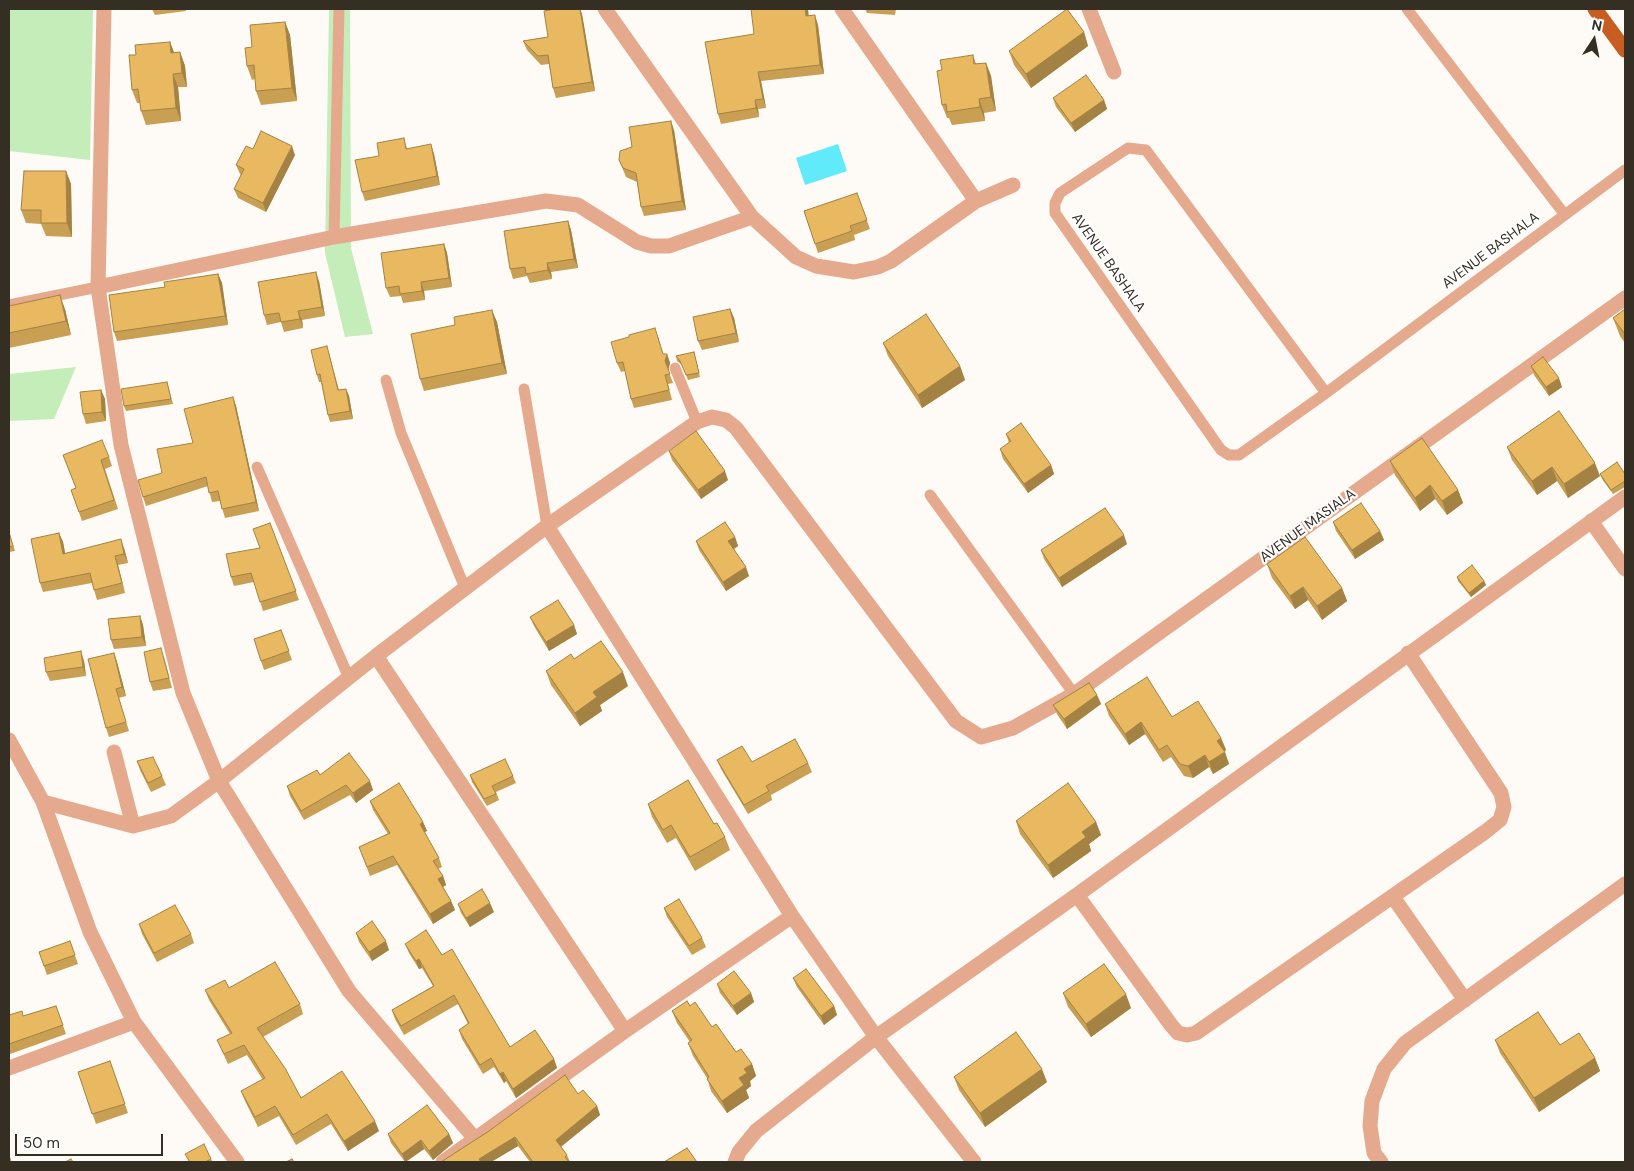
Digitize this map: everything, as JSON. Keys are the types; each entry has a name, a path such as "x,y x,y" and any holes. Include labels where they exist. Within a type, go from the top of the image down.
{"main road":[{"path":"1595,9 1625,50"}],"street":[{"path":"104,9 98,287 126,464 183,693 220,781 349,991 476,1140"},
{"path":"605,9 752,217 796,257 816,266 854,272 865,271 891,261 976,201 1013,185"},
{"path":"842,9 976,201"},
{"path":"1089,9 1114,72"},
{"path":"98,287 334,237 546,201 578,205 637,242 651,246 669,246 752,217"},
{"name":"AVENUE MASIALA","path":"696,422 712,417 726,420 736,428 956,720 981,737 1013,728 1074,694 1625,298"},
{"path":"43,802 134,826 171,816 220,781 376,656 547,526 696,422"},
{"path":"735,1162 739,1152 756,1132 876,1037 1077,895 1625,497"},
{"path":"1591,521 1625,569"},
{"path":"547,526 792,916 876,1037 974,1162"},
{"path":"1077,895 1171,1025 1178,1033 1187,1035 1196,1032 1485,832 1500,820 1504,807 1501,792 1408,653"},
{"path":"376,656 625,1031"},
{"path":"9,740 43,802 90,932 134,1022 237,1162"},
{"path":"114,752 134,826"},
{"path":"1381,1162 1374,1153 1370,1126 1372,1101 1384,1070 1405,1043 1625,884"},
{"path":"1393,897 1465,1000"},
{"path":"443,1162 625,1031 792,916"},
{"path":"9,1068 134,1022"}],"lane":[{"path":"334,237 339,9"},
{"path":"1407,9 1565,215"},
{"name":"AVENUE BASHALA","path":"1326,393 1146,150 1128,148 1060,193 1055,203 1055,213 1221,450 1230,455 1240,455 1326,393 1625,170"},
{"path":"9,305 98,287"},
{"path":"675,368 696,422"},
{"path":"386,380 401,433 465,588"},
{"path":"524,389 547,526"},
{"path":"257,467 350,678"},
{"path":"930,495 1074,694"}],"green space":[{"path":"9,9 93,9 90,160 9,151"},
{"path":"329,9 350,9 351,248 373,334 345,337 325,253"},
{"path":"76,367 54,419 9,421 9,374"}],"water":[{"path":"838,144 847,171 805,185 796,158"}],"building":[{"path":"580,9 592,82 553,88 548,55 538,56 523,41 548,37 544,11"},
{"path":"751,9 805,9 806,16 815,15 820,65 758,72 763,99 755,100 756,108 718,114 705,42 754,34"},
{"path":"1067,9 1084,32 1026,74 1009,51"},
{"path":"285,22 292,88 256,91 254,65 247,66 245,48 252,47 250,25"},
{"path":"170,42 171,53 180,52 182,73 173,74 176,108 141,111 138,89 132,90 129,55 136,55 135,45"},
{"path":"973,55 974,64 986,63 991,97 979,99 980,107 947,112 946,104 942,105 937,71 942,70 940,60"},
{"path":"1086,75 1104,100 1071,123 1053,98"},
{"path":"671,121 682,201 641,207 636,173 623,168 619,160 620,151 632,147 629,127"},
{"path":"261,131 292,146 263,203 234,189 244,169 236,165 246,146 253,149"},
{"path":"404,138 406,149 431,144 437,176 362,192 355,160 379,156 377,143"},
{"path":"24,171 66,171 67,223 41,223 41,210 21,210"},
{"path":"857,193 867,220 850,226 852,231 815,244 804,211"},
{"path":"568,221 574,259 547,263 548,270 526,274 525,267 510,269 504,231"},
{"path":"444,244 449,278 421,282 422,291 400,294 399,286 386,288 381,253"},
{"path":"316,272 322,307 298,311 300,319 281,322 279,313 264,315 258,282"},
{"path":"218,274 225,316 114,332 109,295 165,287 164,282"},
{"path":"60,295 66,321 9,333 9,306"},
{"path":"730,309 736,333 698,341 693,317"},
{"path":"1625,309 1625,334 1613,318"},
{"path":"492,310 502,363 420,379 411,334 455,325 454,317"},
{"path":"926,314 960,366 918,395 883,343"},
{"path":"655,328 663,354 667,354 665,361 670,374 665,375 669,390 631,399 623,362 617,363 611,342"},
{"path":"327,346 338,390 346,389 350,411 328,415 320,374 317,375 311,350"},
{"path":"694,352 699,373 686,375 676,356"},
{"path":"1543,357 1559,378 1546,387 1531,366"},
{"path":"167,382 171,399 124,406 121,389"},
{"path":"101,390 102,412 83,414 80,392"},
{"path":"233,397 256,502 222,509 218,491 209,493 206,477 143,497 138,480 162,473 157,449 193,443 184,409"},
{"path":"1559,411 1595,463 1564,484 1552,467 1532,481 1507,447"},
{"path":"1021,423 1051,465 1024,484 1000,449 1011,441 1006,434"},
{"path":"696,431 725,471 698,490 669,451"},
{"path":"1422,438 1458,490 1442,501 1430,485 1415,498 1390,461"},
{"path":"102,440 109,457 101,460 114,500 79,512 71,490 76,488 63,455"},
{"path":"1617,462 1625,474 1625,481 1611,490 1600,474"},
{"path":"1361,503 1380,531 1352,550 1333,522"},
{"path":"1105,508 1124,535 1059,578 1041,550"},
{"path":"725,522 735,537 728,541 746,567 723,582 696,541"},
{"path":"270,523 296,591 260,602 251,573 231,577 226,554 260,548 253,529"},
{"path":"9,532 13,546 9,547"},
{"path":"59,533 63,554 121,539 124,554 115,556 122,583 94,590 90,573 40,583 31,539"},
{"path":"1305,537 1342,588 1317,606 1303,587 1290,596 1267,564"},
{"path":"1472,565 1484,581 1469,593 1457,577"},
{"path":"558,600 574,625 546,642 530,617"},
{"path":"140,616 142,637 111,640 108,619"},
{"path":"281,630 289,651 261,661 254,639"},
{"path":"601,641 623,672 593,692 597,697 575,713 546,671 571,654 574,659"},
{"path":"161,648 169,678 150,682 144,652"},
{"path":"81,651 83,667 46,672 44,658"},
{"path":"114,653 122,687 116,689 126,722 106,728 88,659"},
{"path":"1147,677 1172,717 1198,701 1221,738 1217,741 1225,752 1209,762 1205,755 1188,766 1180,764 1167,745 1159,750 1141,722 1125,734 1105,704"},
{"path":"1089,683 1097,695 1064,719 1053,705"},
{"path":"795,739 808,763 766,786 769,791 744,805 717,760 742,746 752,762"},
{"path":"349,753 370,781 353,793 346,785 301,811 287,786 317,770 320,775"},
{"path":"153,757 162,776 148,783 137,761"},
{"path":"505,759 513,776 492,786 496,794 484,799 470,775"},
{"path":"688,780 714,824 717,823 725,837 690,857 671,825 663,830 648,804"},
{"path":"399,783 423,822 420,824 439,858 433,861 443,876 438,879 451,901 430,914 393,856 367,867 359,847 390,833 370,801"},
{"path":"1068,783 1096,822 1082,832 1086,837 1048,865 1016,821"},
{"path":"482,889 490,903 466,918 458,904"},
{"path":"679,899 702,938 689,946 664,908"},
{"path":"175,905 191,934 154,953 139,924"},
{"path":"372,921 386,941 369,952 356,933"},
{"path":"426,930 442,955 452,949 510,1047 535,1030 554,1059 513,1089 503,1072 500,1074 491,1058 480,1065 459,1030 469,1023 454,995 401,1026 392,1010 434,986 419,959 416,961 405,944"},
{"path":"70,941 75,955 44,966 39,952"},
{"path":"275,962 300,1004 257,1028 285,1068 301,1098 342,1071 375,1121 344,1141 327,1114 293,1135 275,1106 255,1117 241,1091 265,1078 244,1045 224,1054 217,1040 232,1033 205,990 225,980 229,988"},
{"path":"1104,964 1126,994 1086,1024 1063,993"},
{"path":"806,969 834,1006 821,1016 793,978"},
{"path":"734,971 751,993 733,1006 717,984"},
{"path":"687,1001 690,1006 695,1002 712,1027 716,1024 736,1052 741,1049 752,1064 744,1069 747,1073 739,1078 744,1085 722,1101 707,1079 709,1077 688,1043 692,1040 672,1011"},
{"path":"56,1006 63,1025 9,1044 9,1015 22,1011 23,1016"},
{"path":"1538,1012 1560,1045 1579,1033 1595,1058 1534,1098 1495,1040"},
{"path":"1016,1032 1042,1069 980,1113 954,1077"},
{"path":"110,1061 125,1104 92,1114 78,1072"},
{"path":"565,1075 578,1094 583,1090 597,1106 556,1140 567,1155 565,1157 569,1162 533,1162 515,1137 479,1159 481,1162 441,1162 489,1131"},
{"path":"427,1105 449,1134 429,1151 421,1140 402,1154 388,1134"},
{"path":"204,1144 211,1159 205,1162 190,1162 185,1154"},
{"path":"687,1148 697,1162 664,1162"}]}
